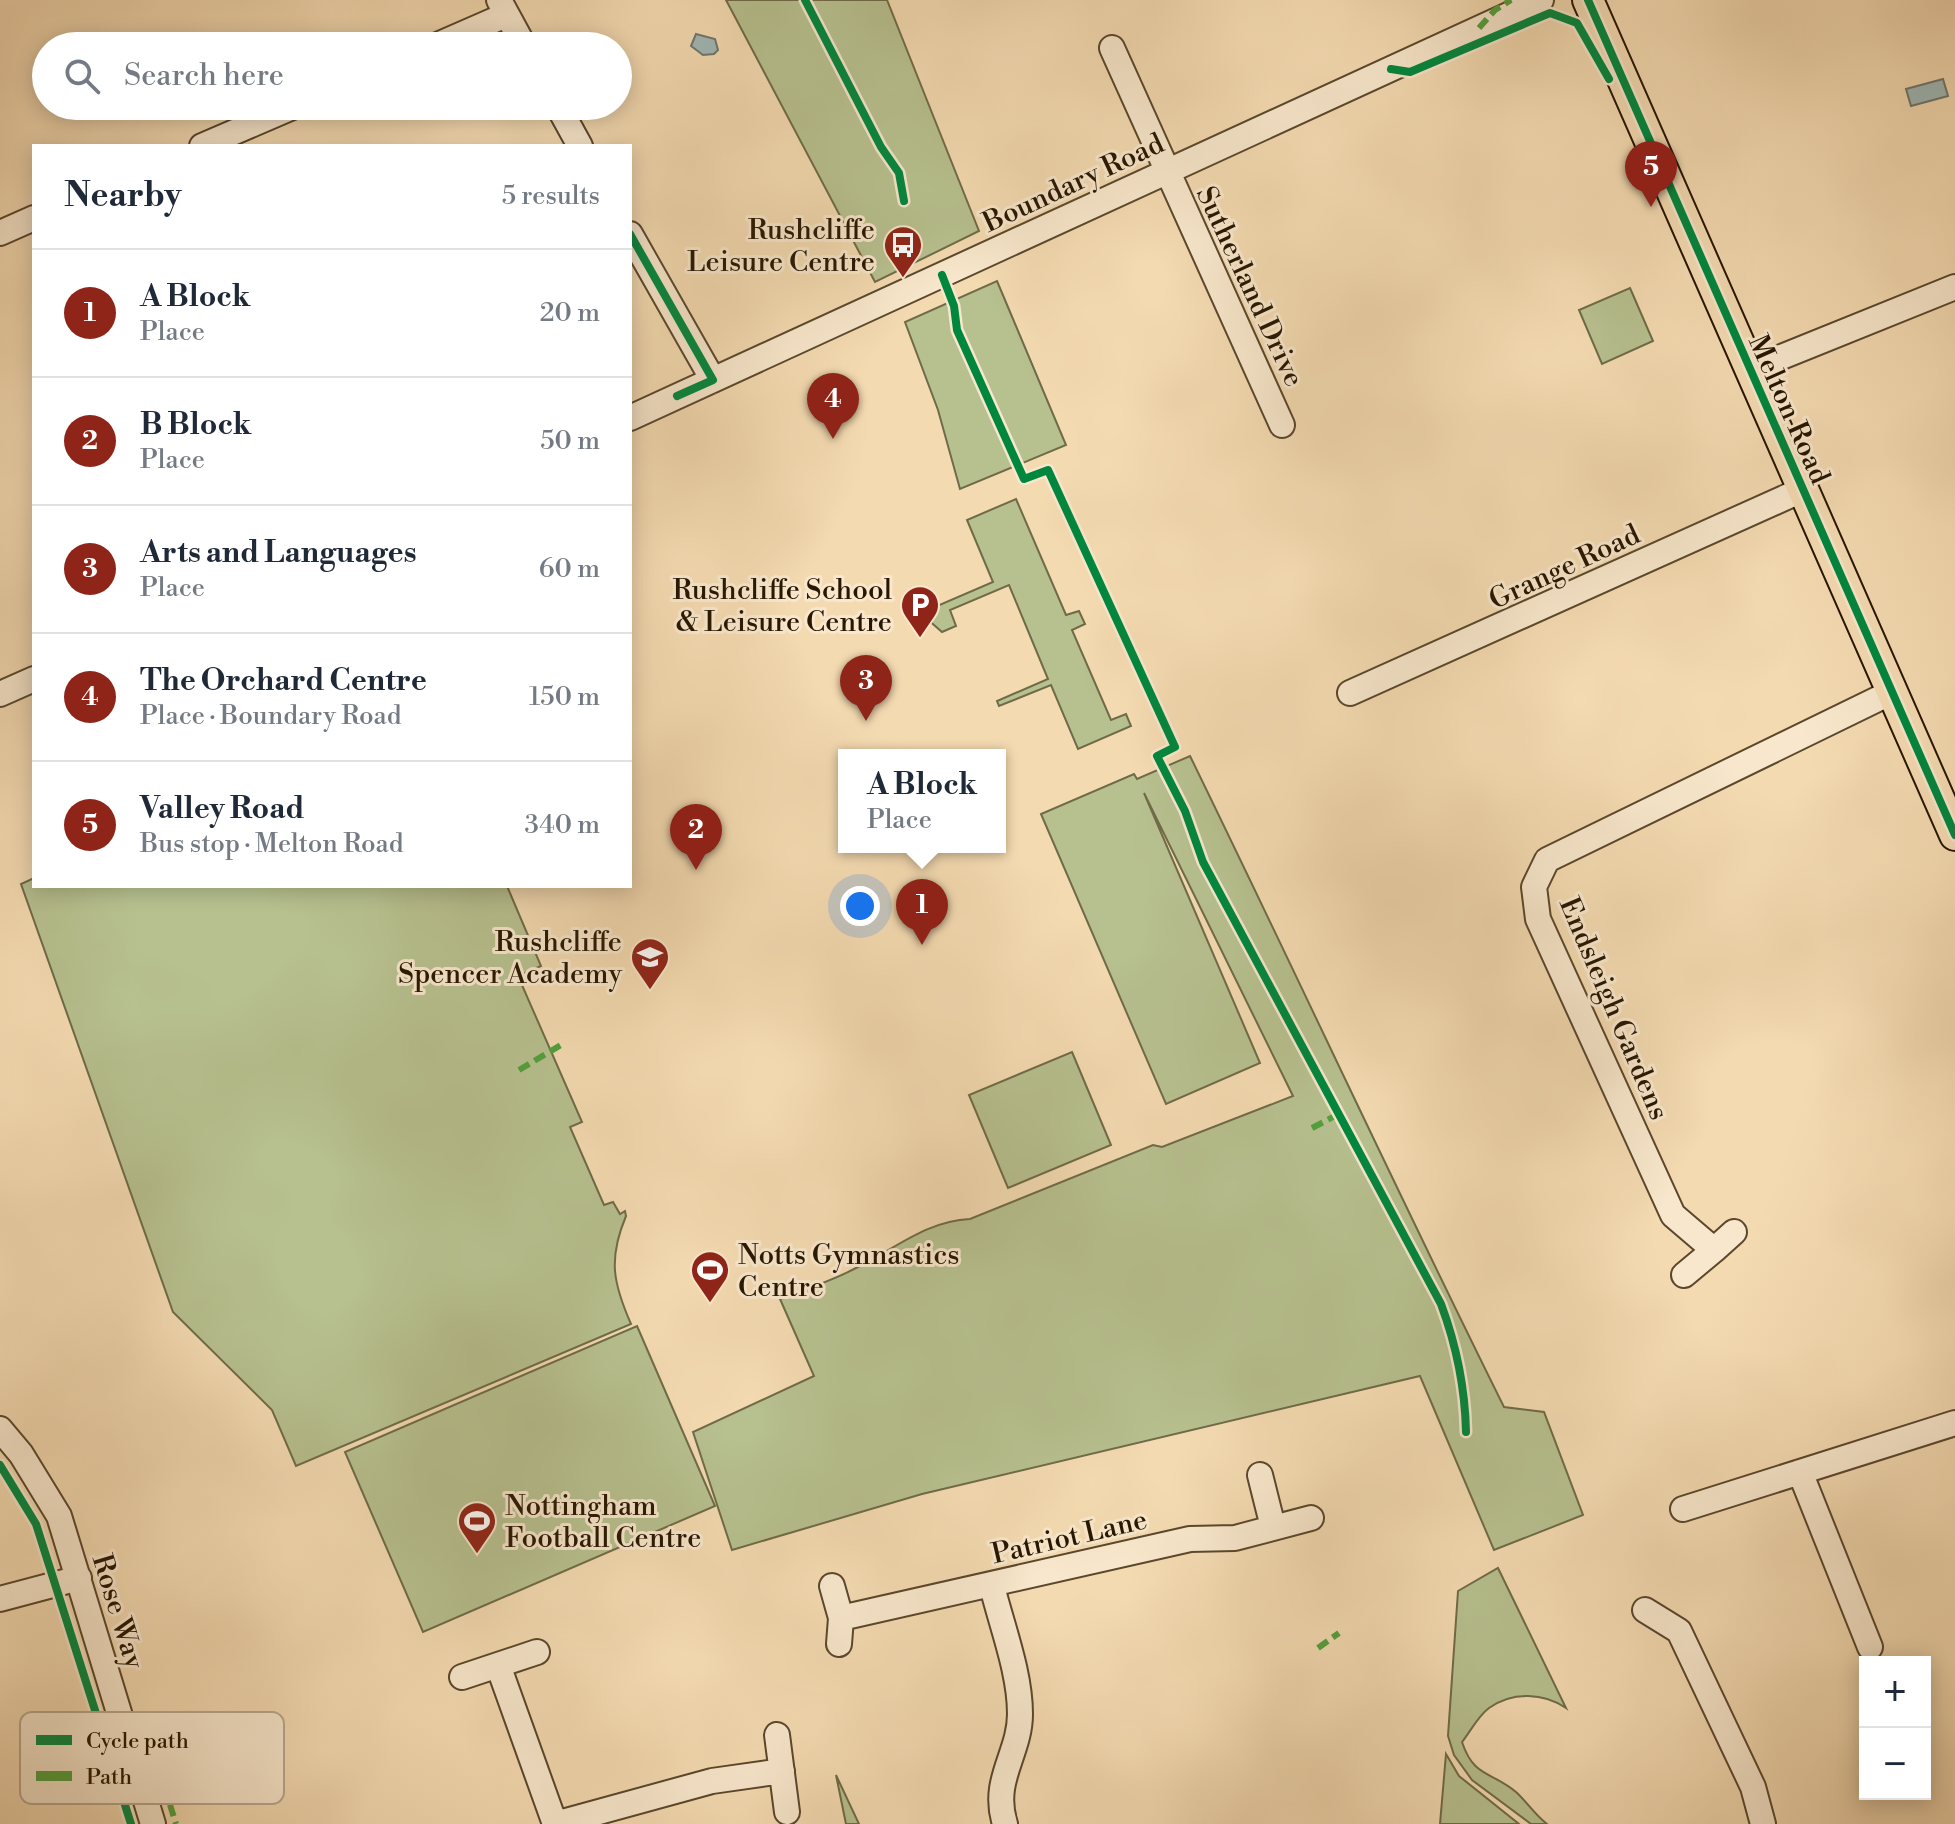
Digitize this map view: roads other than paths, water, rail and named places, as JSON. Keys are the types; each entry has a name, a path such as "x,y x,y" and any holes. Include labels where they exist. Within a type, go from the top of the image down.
{"main road":[{"name":"Melton Road","path":"1588,0 1955,835"}],"street":[{"name":"Boundary Road","path":"632,417 1541,0"},
{"path":"460,32 502,8 516,32"},
{"name":"Sutherland Drive","path":"1112,48 1165,172 1282,425"},
{"path":"207,144 262,120"},
{"path":"566,120 579,144"},
{"path":"0,233 32,219"},
{"path":"632,238 713,380"},
{"path":"1749,370 1955,287"},
{"name":"Grange Road","path":"1350,693 1802,490"},
{"path":"0,694 32,680"},
{"name":"Endsleigh Gardens","path":"1714,1250 1673,1215 1538,919 1534,887 1547,860 1890,693"},
{"path":"1684,1275 1734,1232"},
{"path":"1683,1509 1955,1423"},
{"name":"Rose Way","path":"0,1429 21,1454 59,1516 119,1712"},
{"path":"1800,1472 1870,1647"},
{"path":"1260,1475 1273,1527"},
{"name":"Patriot Lane","path":"841,1618 1190,1539 1235,1538 1311,1518"},
{"path":"0,1599 79,1578"},
{"path":"832,1586 841,1618 839,1644"},
{"path":"992,1586 1018,1687 1020,1716 1002,1778 1005,1824"},
{"path":"1645,1610 1679,1631 1753,1787 1763,1824"},
{"path":"462,1677 537,1652"},
{"path":"498,1665 555,1824 712,1781 782,1771"},
{"path":"777,1735 787,1812"},
{"name":"Rose Way","path":"147,1804 153,1824"}],"water":[{"path":"696,34 715,39 718,50 714,54 703,55 691,46"},
{"path":"1943,79 1948,96 1911,106 1906,89"}],"place":[{"name":"Valley Road","path":"1651,207"},
{"name":"Rushcliffe Leisure Centre","path":"903,279"},
{"name":"The Orchard Centre","path":"833,439"},
{"name":"Rushcliffe School & Leisure Centre","path":"920,639"},
{"name":"Arts and Languages","path":"866,721"},
{"name":"B Block","path":"696,870"},
{"name":"A Block","path":"922,945"},
{"name":"Rushcliffe Spencer Academy","path":"650,991"},
{"name":"Notts Gymnastics Centre","path":"710,1304"},
{"name":"Nottingham Football Centre","path":"477,1555"}]}
